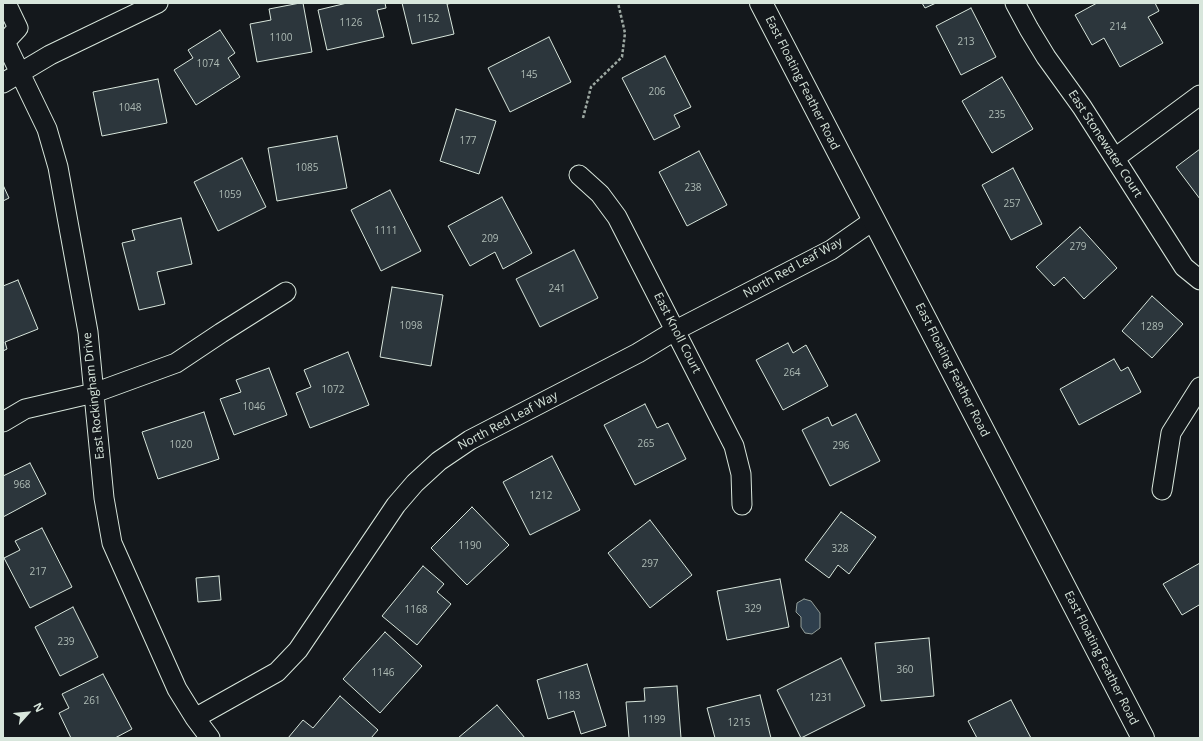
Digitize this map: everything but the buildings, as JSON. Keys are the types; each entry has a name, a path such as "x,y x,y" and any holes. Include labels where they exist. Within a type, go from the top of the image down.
{"main road":[{"name":"East Floating Feather Road","path":"761,3 1142,738"}],"street":[{"name":"East Rockingham Drive","path":"6,3 18,28 4,43 20,72 47,129 58,167 88,332 104,498 112,543 177,689 195,718 210,738"},
{"path":"3,83 50,55 158,3"},
{"name":"East Stonewater Court","path":"1016,3 1029,29 1046,56 1082,107 1184,267 1200,280"},
{"path":"1114,158 1200,95"},
{"name":"East Knoll Court","path":"579,175 600,194 617,217 734,446 742,474 742,505"},
{"name":"North Red Leaf Way","path":"195,718 277,672 298,650 396,505 415,483 439,461 470,440 638,353 676,330 831,250 874,220"},
{"path":"3,422 25,409 94,393 176,363 286,292"},
{"path":"1162,490 1171,433 1200,387"}],"path":[{"path":"583,118 591,87 622,57 625,33 618,3"}],"water":[{"path":"804,599 811,601 820,613 820,628 812,634 805,633 801,627 801,617 796,612 797,603"}]}
